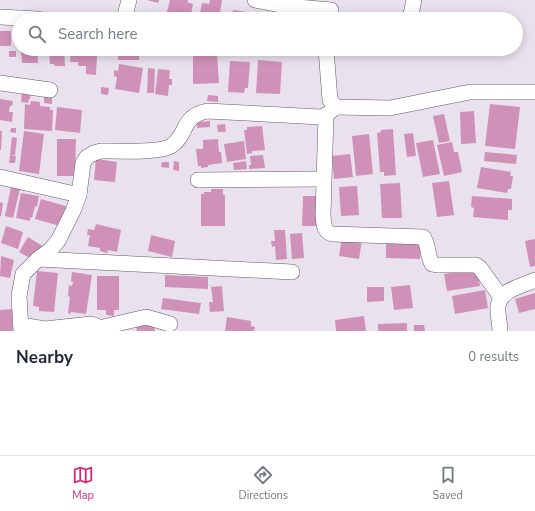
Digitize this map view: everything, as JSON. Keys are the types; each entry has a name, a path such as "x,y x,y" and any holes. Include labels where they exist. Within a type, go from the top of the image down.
{"street":[{"path":"125,12 128,0"},
{"path":"255,0 286,6 332,10"},
{"path":"411,12 414,0"},
{"path":"0,17 12,18"},
{"path":"327,56 331,111 324,179 323,214 324,227 327,232 332,234 423,238 426,242 429,258 432,264 476,265 480,268 501,297"},
{"path":"0,83 50,90"},
{"path":"170,324 146,317 100,329 96,325 91,324 45,329 21,328 19,296 23,274 58,241 79,195 83,163 87,156 101,151 161,150 171,146 179,138 192,117 199,113 208,111 321,118 331,111 390,108 470,92 535,92"},
{"path":"0,177 79,195"},
{"path":"198,180 324,179"},
{"path":"38,259 292,272"},
{"path":"500,331 498,306 501,297 507,292 535,280"}],"building":[{"path":"147,0 159,0 158,3"},
{"path":"170,0 188,0 187,2 193,4 191,12 167,12"},
{"path":"210,0 222,0 220,12 200,12 202,3 209,4"},
{"path":"233,10 247,12 233,12"},
{"path":"0,31 11,31 11,46 0,46"},
{"path":"9,51 12,51 12,56 16,56 16,57 9,57"},
{"path":"22,56 38,56 38,63 22,63"},
{"path":"49,56 64,56 65,66 54,66 54,64 50,64"},
{"path":"70,56 97,56 96,75 86,74 86,66 78,66 78,62 70,62"},
{"path":"118,56 139,56 139,60 118,60"},
{"path":"193,56 217,56 219,83 193,84"},
{"path":"258,60 282,62 280,94 256,93"},
{"path":"230,61 250,62 248,88 245,88 244,93 228,92"},
{"path":"119,64 143,68 139,93 115,89 117,77 114,76 114,70 118,71"},
{"path":"148,68 155,69 154,93 147,93"},
{"path":"158,69 170,70 169,79 172,79 172,85 169,85 168,96 155,94"},
{"path":"101,87 109,88 108,95 101,94"},
{"path":"22,89 31,90 28,103 21,102"},
{"path":"208,95 218,96 218,102 207,101"},
{"path":"44,96 52,96 52,104 44,103"},
{"path":"0,99 13,101 9,112 13,112 12,122 0,120"},
{"path":"31,101 40,102 40,106 50,107 50,110 53,110 52,131 24,129 25,104 30,105"},
{"path":"490,104 520,107 515,149 485,146"},
{"path":"57,107 82,110 80,133 55,130"},
{"path":"474,111 476,143 461,144 460,112"},
{"path":"444,114 450,141 439,143 433,116"},
{"path":"210,121 210,127 197,128 197,122"},
{"path":"225,124 226,132 218,132 217,125"},
{"path":"262,126 265,150 252,151 252,153 247,154 244,130 247,130 247,127"},
{"path":"11,128 16,128 16,133 10,132"},
{"path":"393,129 396,175 384,176 384,172 380,172 377,133 381,132 381,130"},
{"path":"0,131 2,131 1,150 0,150"},
{"path":"24,131 44,134 39,174 19,171"},
{"path":"413,133 416,156 407,157 404,134"},
{"path":"369,134 373,174 356,176 352,136"},
{"path":"12,137 17,138 15,155 10,155"},
{"path":"57,139 76,139 75,176 57,176"},
{"path":"218,139 222,163 208,165 208,167 201,168 201,166 198,166 196,149 203,149 203,140"},
{"path":"433,140 440,174 423,177 416,143"},
{"path":"244,141 246,159 227,162 224,144"},
{"path":"452,142 454,152 458,152 462,172 444,176 437,145"},
{"path":"485,152 517,155 516,164 484,161"},
{"path":"350,154 353,177 334,179 332,156"},
{"path":"10,155 16,156 15,163 9,163"},
{"path":"263,155 265,168 249,169 249,165 251,165 250,156"},
{"path":"96,159 117,162 115,182 94,180"},
{"path":"174,161 179,162 179,171 173,170"},
{"path":"246,161 247,169 234,170 233,163"},
{"path":"162,162 169,162 169,168 161,167"},
{"path":"481,167 511,172 510,176 513,176 511,189 508,189 507,193 477,188"},
{"path":"449,181 454,215 437,217 432,183"},
{"path":"400,183 402,218 382,218 380,184"},
{"path":"357,186 359,215 341,216 339,187"},
{"path":"11,187 20,189 13,218 5,216"},
{"path":"211,189 223,189 223,195 225,195 225,226 201,226 201,194 204,194 204,192 211,192"},
{"path":"21,193 39,196 37,207 35,206 32,218 30,217 30,221 16,218"},
{"path":"303,196 322,196 321,226 302,226"},
{"path":"472,196 512,199 512,210 508,210 508,220 473,217 474,208 471,207"},
{"path":"41,199 66,206 60,226 35,219"},
{"path":"0,202 3,203 1,216 0,216"},
{"path":"96,224 121,230 117,252 108,250 107,253 100,251 100,248 88,246 90,235 87,235 88,229 94,230"},
{"path":"6,226 23,232 18,249 1,243"},
{"path":"274,230 285,230 287,259 276,260 275,246 272,247 271,241 275,241"},
{"path":"302,233 304,258 292,259 290,234"},
{"path":"151,235 175,241 172,257 148,251"},
{"path":"28,237 44,247 35,261 19,252"},
{"path":"342,237 362,240 359,259 339,256"},
{"path":"535,239 535,266 530,267 525,241"},
{"path":"386,240 421,242 420,259 386,258"},
{"path":"1,256 14,260 10,278 0,276"},
{"path":"477,269 480,286 447,291 444,274"},
{"path":"37,271 58,273 54,312 39,311 39,307 33,306"},
{"path":"72,272 92,275 86,314 68,313 70,297 68,296 69,285 72,286 73,282 71,281"},
{"path":"165,275 208,277 208,289 165,287"},
{"path":"97,276 119,276 119,310 114,310 114,316 106,315 106,310 97,310"},
{"path":"410,285 413,308 394,310 391,287"},
{"path":"222,286 224,311 210,312 209,302 213,302 211,287"},
{"path":"367,287 384,287 384,301 367,302"},
{"path":"485,290 488,308 455,314 452,296"},
{"path":"535,293 535,309 519,313 515,299"},
{"path":"163,298 201,303 199,314 161,309"},
{"path":"12,309 13,331 0,331 0,310"},
{"path":"364,316 366,331 336,331 335,320"},
{"path":"227,317 251,321 251,326 255,327 254,331 225,331"},
{"path":"407,323 407,331 378,331 378,324"},
{"path":"154,324 155,331 137,331 136,327"},
{"path":"414,325 424,325 425,331 414,331"}]}
